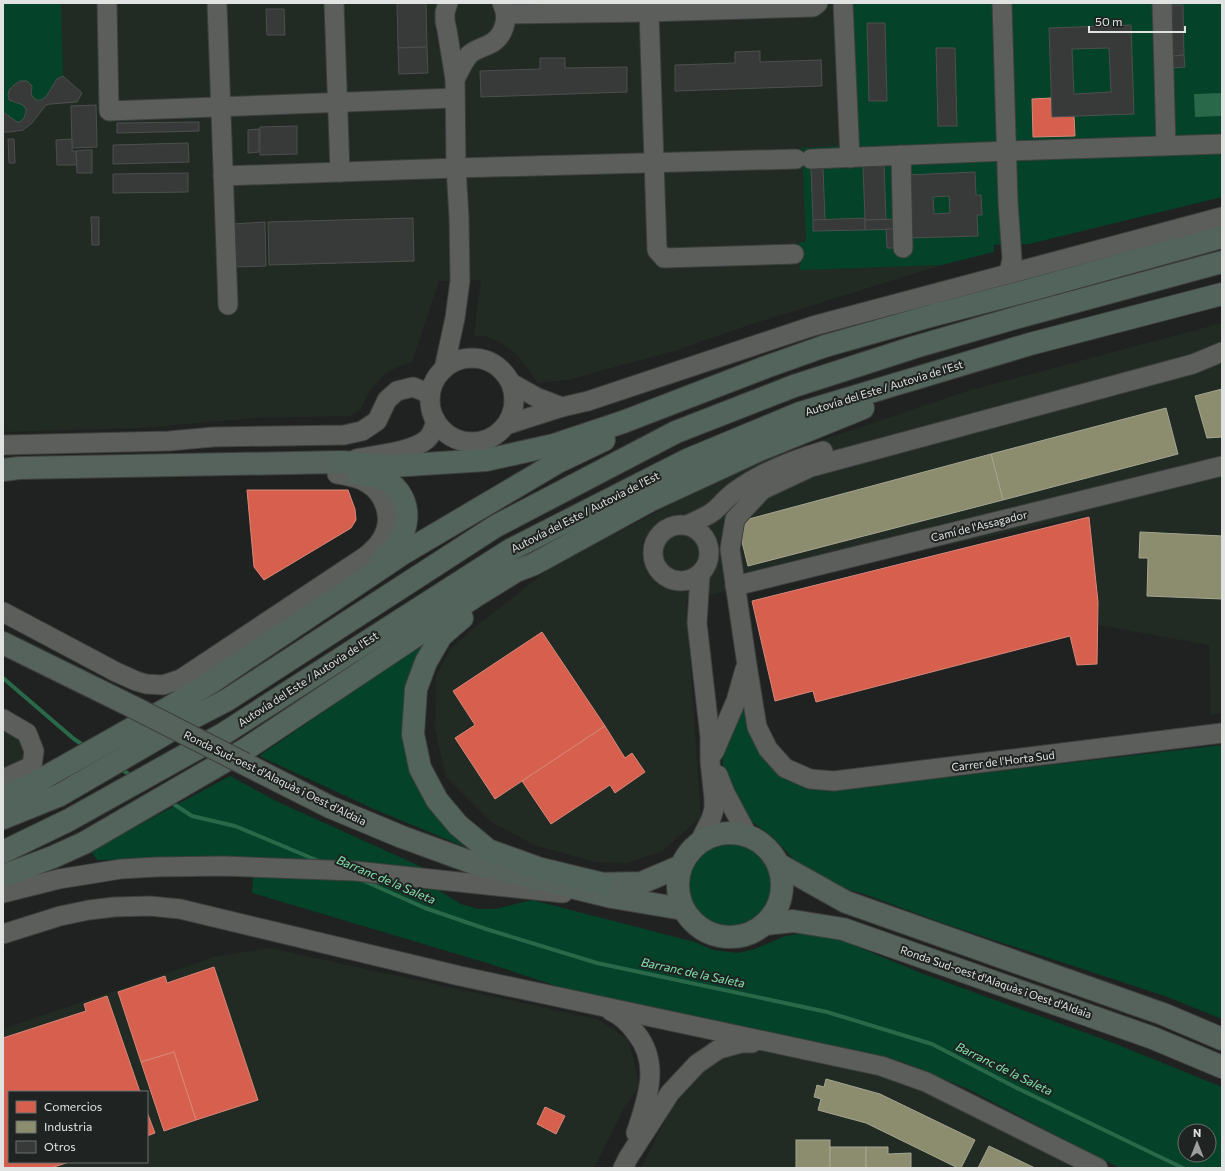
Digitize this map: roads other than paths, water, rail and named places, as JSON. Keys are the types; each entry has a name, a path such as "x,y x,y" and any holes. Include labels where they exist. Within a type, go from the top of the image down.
{"highway":[{"path":"339,468 486,460 554,445 623,422 825,346 1222,237"},
{"path":"3,818 60,795 194,717 227,700 496,526 676,432 794,386 915,346 1222,262"},
{"name":"Autovía del Este / Autovia de l'Est","path":"3,852 69,820 223,734 510,550 687,460 800,413 1030,344 1222,294"},
{"path":"3,876 53,857 84,843 246,757 474,597 516,571 534,564 649,502 787,438 860,409 930,387 1037,357 1130,319"},
{"path":"3,797 36,773 170,707 268,644 402,554 552,466 709,389"},
{"path":"268,644 284,625 388,554 397,545 401,537 406,519 406,509 402,498 390,483 370,474 339,468"},
{"path":"534,564 520,577 480,603 441,636 426,662 416,689 413,734 420,768 437,800 458,826 488,850 541,869 608,890"}],"main road":[{"path":"3,470 19,468 339,468"},
{"path":"3,481 23,479 339,468"},
{"name":"Ronda Sud-oest d'Alaquàs i Oest d'Aldaia","path":"3,643 133,707 246,757 330,807 402,837 476,864 559,883 608,890 683,909"},
{"path":"732,833 748,836 771,852 778,864 782,880 781,896 775,911 765,924 752,933 736,937 720,936 706,931 693,922 683,909 678,895 678,880 681,866 689,853 700,843 715,835 732,833"},
{"path":"778,864 846,902 1163,1014 1222,1039"},
{"name":"Ronda Sud-oest d'Alaquàs i Oest d'Aldaia","path":"608,890 641,883 681,866"},
{"name":"Ronda Sud-oest d'Alaquàs i Oest d'Aldaia","path":"765,924 793,921 843,929 1153,1038 1222,1067"}],"street":[{"path":"106,3 109,111 337,102 455,89"},
{"path":"217,3 228,305"},
{"path":"334,3 340,172"},
{"path":"444,368 455,318 460,281 455,89 445,21 445,12 448,3"},
{"path":"455,89 469,55 480,48 489,45 502,32 505,23 504,9 649,12 814,7 818,3"},
{"path":"843,3 850,158"},
{"path":"1002,3 1008,202 1012,259 1009,273"},
{"path":"1162,3 1166,145"},
{"path":"649,12 657,250 664,258 794,254"},
{"path":"447,30 460,44 480,48"},
{"path":"224,176 456,168 850,158 1222,144"},
{"path":"901,155 903,248"},
{"path":"506,425 562,407 588,401 813,326 883,306 1222,217"},
{"path":"1011,245 1020,254 1026,257 1031,257 1102,240 1169,231"},
{"path":"883,306 900,294 918,286 998,264 1005,256 1011,245"},
{"path":"455,318 460,340 467,349 478,358"},
{"path":"687,525 713,512 736,490 761,474 796,459 1222,342"},
{"path":"700,843 711,820 714,809 710,761 712,744 736,701 746,665 730,549 735,519 762,490 812,467 1193,364 1222,352"},
{"path":"466,358 478,358 492,362 503,371 511,383 514,394 514,405 512,415 506,425 496,434 484,440 470,442 457,439 445,432 436,421 431,409 430,394 437,376 444,368 454,362 466,358"},
{"path":"511,383 536,397 562,407"},
{"path":"3,445 169,441 213,437 344,435 362,431 377,421 387,400 396,390 413,387 430,394"},
{"path":"339,468 414,446 426,440 433,431 436,421"},
{"name":"Camí de l'Assagador","path":"735,586 1222,466"},
{"path":"3,612 116,672 146,684 157,686 169,684 181,679 366,556 382,539 387,528 386,506 382,496 366,482 352,477 339,468"},
{"path":"706,539 717,519 761,474"},
{"path":"677,525 687,525 701,532 706,539 710,548 706,567 700,575 691,580 682,582 672,580 663,575 653,560 655,541 660,533 668,528 677,525"},
{"path":"700,575 697,623 712,744 719,779 748,836"},
{"path":"672,580 682,592 697,623"},
{"name":"Carrer de l'Horta Sud","path":"746,665 758,726 768,749 785,768 810,779 834,781 1222,733"},
{"path":"3,719 26,733 34,751 36,773 3,779"},
{"path":"3,893 60,879 121,869 156,866 224,866 355,871 481,884 608,890"},
{"path":"3,934 60,916 89,910 114,907 150,906 180,910 460,976 880,1066 926,1082 1098,1168"},
{"path":"596,1006 613,1012 625,1019 641,1039 647,1051 650,1064 651,1076 648,1096 626,1163"},
{"path":"626,1163 670,1093 697,1064 719,1049 741,1043 772,1042"}],"waterway":[{"path":"3,678 74,739 86,747"},
{"path":"119,768 132,776"},
{"name":"Barranc de la Saleta","path":"169,801 192,816 235,826 321,862"},
{"name":"Barranc de la Saleta","path":"362,880 425,908 486,929 597,963 827,1012 932,1044 1015,1087 1183,1168"}]}
